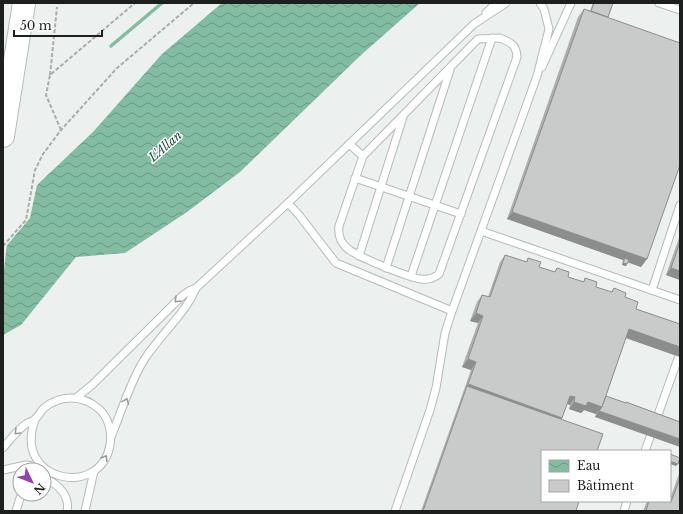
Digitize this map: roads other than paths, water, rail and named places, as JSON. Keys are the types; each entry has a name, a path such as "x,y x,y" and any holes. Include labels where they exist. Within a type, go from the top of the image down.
{"highway":[{"path":"3,118 15,3"},
{"path":"3,136 24,3"}],"lane":[{"path":"76,398 131,347 182,296 196,288 288,204 496,3"},
{"path":"472,26 506,3"},
{"path":"395,511 430,410 436,388 445,333 452,311 537,76 549,29 546,16 540,3"},
{"path":"537,76 571,3"},
{"path":"659,3 680,10"},
{"path":"472,26 478,39"},
{"path":"411,276 492,38"},
{"path":"492,38 500,38 513,44 517,49 517,57 439,274 433,278 421,279 386,268 359,256 346,248 338,233 339,226 363,156 478,39 492,38"},
{"path":"386,268 450,67"},
{"path":"359,256 404,115"},
{"path":"349,144 363,156"},
{"path":"355,178 461,214"},
{"path":"288,204 299,215 336,263 452,311"},
{"path":"652,290 680,205"},
{"path":"481,231 680,300"},
{"path":"52,473 62,477 73,478 84,476 94,471 103,462 109,450 111,437 138,370 159,339 192,299 196,288"},
{"path":"645,450 680,353"},
{"path":"39,462 31,445 31,432 34,420 42,410 52,402 64,398 76,398 94,404 101,411 108,423 111,437"},
{"path":"3,448 26,423 34,420"},
{"path":"84,511 94,471"},
{"path":"52,479 62,477"},
{"path":"52,482 56,484 63,492 68,505 67,511"}],"water":[{"name":"L'Allan","path":"222,3 420,3 361,55 240,172 187,212 125,253 76,257 21,325 3,335 3,250 30,218 37,185 93,132 162,54"}],"waterway":[{"path":"111,46 162,3"}]}
